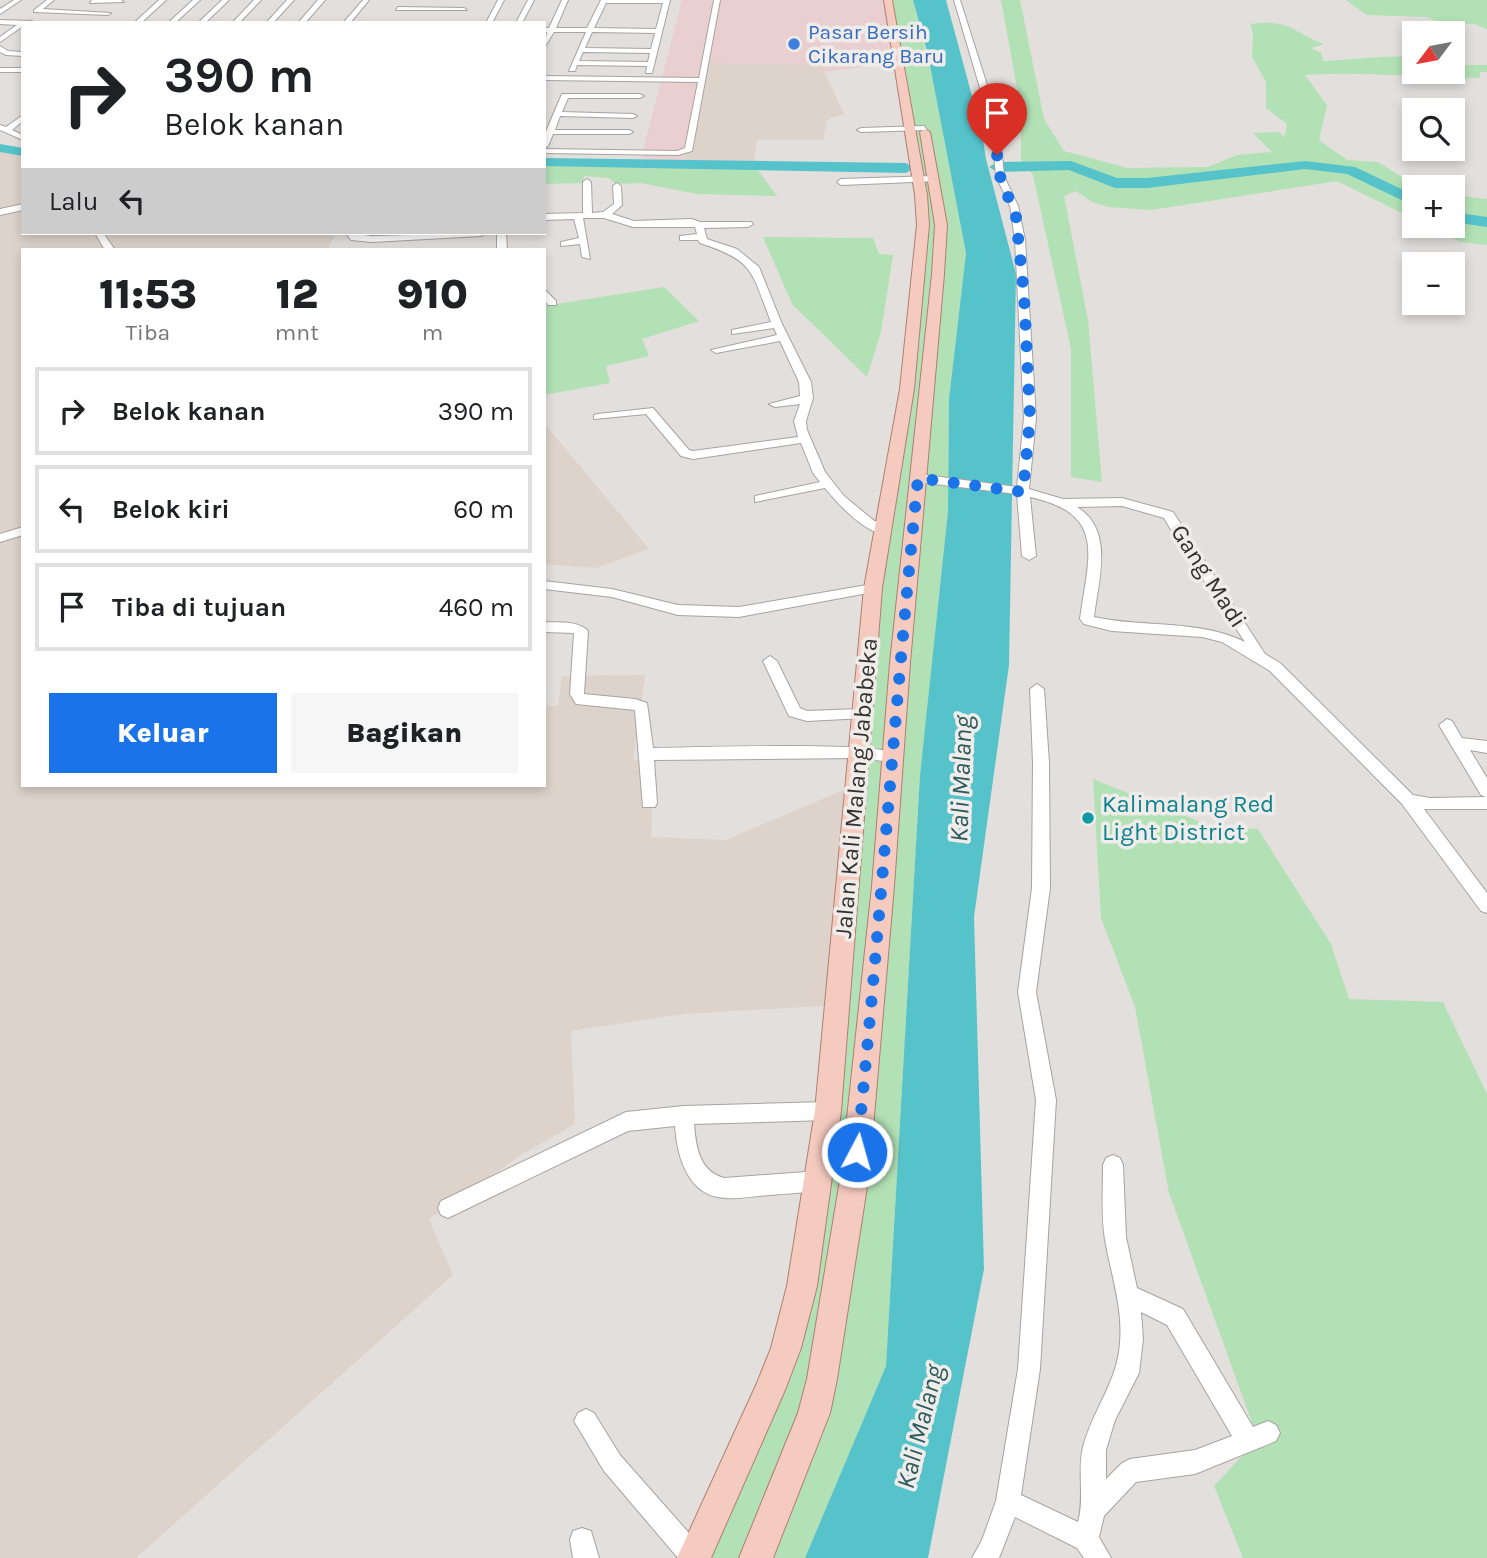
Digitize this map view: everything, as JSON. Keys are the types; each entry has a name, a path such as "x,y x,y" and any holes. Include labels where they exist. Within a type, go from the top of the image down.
{"main road":[{"name":"Jalan Kali Malang Jababeka","path":"888,0 909,128 925,170"},
{"path":"899,0 910,62"},
{"name":"Jalan Kali Malang Jababeka","path":"756,1558 814,1413 856,1163 893,756 926,480 923,123"},
{"name":"Jalan Kali Malang Jababeka","path":"694,1558 744,1454 786,1348 802,1286 828,1111 860,714 873,588 923,332"}],"street":[{"path":"0,12 18,0"},
{"path":"51,0 36,11 108,13"},
{"path":"139,21 163,0"},
{"path":"173,21 197,0"},
{"path":"203,21 226,0"},
{"path":"237,21 258,0"},
{"path":"271,21 292,0"},
{"path":"303,21 322,0"},
{"path":"348,21 366,0"},
{"path":"405,0 396,13 462,13 470,0"},
{"path":"490,21 501,0"},
{"path":"520,21 531,0"},
{"path":"565,0 548,30 627,31 658,35"},
{"path":"604,0 667,1 649,68 573,66 604,0"},
{"path":"546,149 687,151 717,0"},
{"path":"957,0 996,134 1000,176 1016,217 1024,295 1030,418 1023,492 1029,556"},
{"path":"99,21 123,1"},
{"path":"80,2 123,1"},
{"path":"632,11 635,1"},
{"path":"627,31 630,21"},
{"path":"0,22 21,23"},
{"path":"4,37 21,24"},
{"path":"586,38 658,35"},
{"path":"0,48 6,53 21,54"},
{"path":"581,50 653,51"},
{"path":"0,69 21,70"},
{"path":"546,78 703,80"},
{"path":"551,132 629,133 643,79"},
{"path":"546,144 563,97 640,96"},
{"path":"557,114 633,116"},
{"path":"3,129 21,118"},
{"path":"861,130 909,128 923,123"},
{"path":"3,129 21,137"},
{"path":"841,182 925,170"},
{"path":"587,182 583,215 587,257"},
{"path":"605,215 618,205 617,186"},
{"path":"0,212 21,207"},
{"path":"546,217 605,215 633,224 687,221 700,231 707,243 734,251 754,267 805,382 807,398 800,421 805,439 826,484 869,523 884,531"},
{"path":"683,238 700,231 748,224"},
{"path":"352,235 354,238 372,239 478,236"},
{"path":"564,244 584,240"},
{"path":"546,295 552,303"},
{"path":"736,332 777,324"},
{"path":"716,350 784,337"},
{"path":"775,404 807,398"},
{"path":"597,417 649,410 685,453 693,455 805,439"},
{"name":"Gang Madi","path":"926,480 1003,488 1064,503 1122,502 1169,515 1188,548 1262,657"},
{"path":"759,499 826,484"},
{"path":"1064,503 1086,519 1094,535 1087,619 1089,621 1112,626 1202,632 1227,639 1262,657 1408,800 1487,906"},
{"path":"0,538 21,532"},
{"path":"546,585 612,593 678,610 718,611 771,608 873,588"},
{"path":"546,626 576,628 580,631 579,698 642,707 649,803"},
{"path":"770,661 794,712 807,716 860,714"},
{"path":"985,1558 992,1547 1008,1501 1029,1369 1046,1100 1027,992 1041,888 1041,763 1037,690"},
{"path":"1447,724 1487,791"},
{"path":"1457,743 1487,747"},
{"path":"646,754 857,752 893,756"},
{"path":"1408,800 1430,804 1487,803"},
{"path":"448,1208 626,1122 684,1115 828,1111"},
{"path":"684,1115 684,1133 692,1164 700,1178 710,1185 724,1188 819,1181"},
{"path":"1008,1501 1092,1549 1096,1439 1129,1369 1132,1339 1128,1295 1115,1237 1114,1166"},
{"path":"1094,1509 1130,1471 1195,1462 1258,1437 1175,1317 1128,1295"},
{"path":"586,1421 612,1463 694,1558"}],"shaded area":[{"path":"682,0 888,0 899,62 823,72 707,63 682,163 641,158"},
{"path":"707,63 821,65 844,114 827,120 823,140 757,140 754,165 683,163"},
{"path":"0,147 21,151 21,235 334,235 329,248 21,248 21,787 546,787 546,706 558,706 562,676 645,675 633,760 654,763 651,837 726,840 855,785 839,1005 683,1014 571,1031 575,1124 521,1155 429,1219 453,1275 136,1558 0,1558"},
{"path":"546,425 649,549 596,568 546,564"}],"green space":[{"path":"888,0 913,0 932,75 966,253 949,399 948,511 920,775 886,1366 805,1558 695,1558 786,1348 847,895 923,225"},
{"path":"1001,0 1020,0 1044,119 1064,151 1128,168 1208,167 1237,155 1272,152 1253,133 1278,132 1285,137 1287,124 1266,108 1266,82 1252,57 1253,33 1250,24 1274,23 1290,27 1324,44 1311,48 1321,53 1323,61 1402,57 1402,76 1305,75 1327,105 1319,140 1347,160 1378,162 1402,177 1402,213 1337,181 1151,210 1109,207 1092,202 1076,191 1064,196 1088,320 1102,482 1071,477 1071,349 1033,175 1021,160 1021,110"},
{"path":"1346,0 1487,0 1487,29 1465,24 1465,21 1367,15"},
{"path":"1465,65 1487,65 1487,72 1480,72 1480,78 1465,78"},
{"path":"546,162 754,165 777,196 697,194 641,183 616,184 609,178 584,176 583,183 546,184"},
{"path":"1465,196 1487,199 1487,245 1461,242 1453,238 1465,238"},
{"path":"763,237 873,238 879,254 893,255 881,332 867,377 792,304"},
{"path":"664,287 699,321 642,339 649,356 606,366 610,383 546,395 546,306"},
{"path":"1093,779 1213,827 1258,829 1331,944 1349,999 1443,1002 1487,1094 1487,1558 1243,1558 1214,1486 1258,1439 1169,1193 1135,1007 1101,918"}],"water":[{"name":"Kali Malang","path":"913,0 946,0 1016,274 1009,665 974,917 984,1269 928,1558 805,1558 886,1366 920,775 948,511 949,399 966,253 928,55"}],"waterway":[{"path":"0,148 21,152"},
{"path":"546,162 906,168"},
{"path":"997,167 1071,165 1115,183 1147,183 1305,165 1350,170 1402,195"},
{"path":"1465,219 1487,222"}],"place":[{"name":"Pasar Bersih Cikarang Baru","path":"794,44"},
{"name":"Kalimalang Red Light District","path":"1088,818"}],"route":[{"path":"857,1152 918,478 1023,492 1030,418 1020,240 1014,206 1000,176 997,155"}]}
